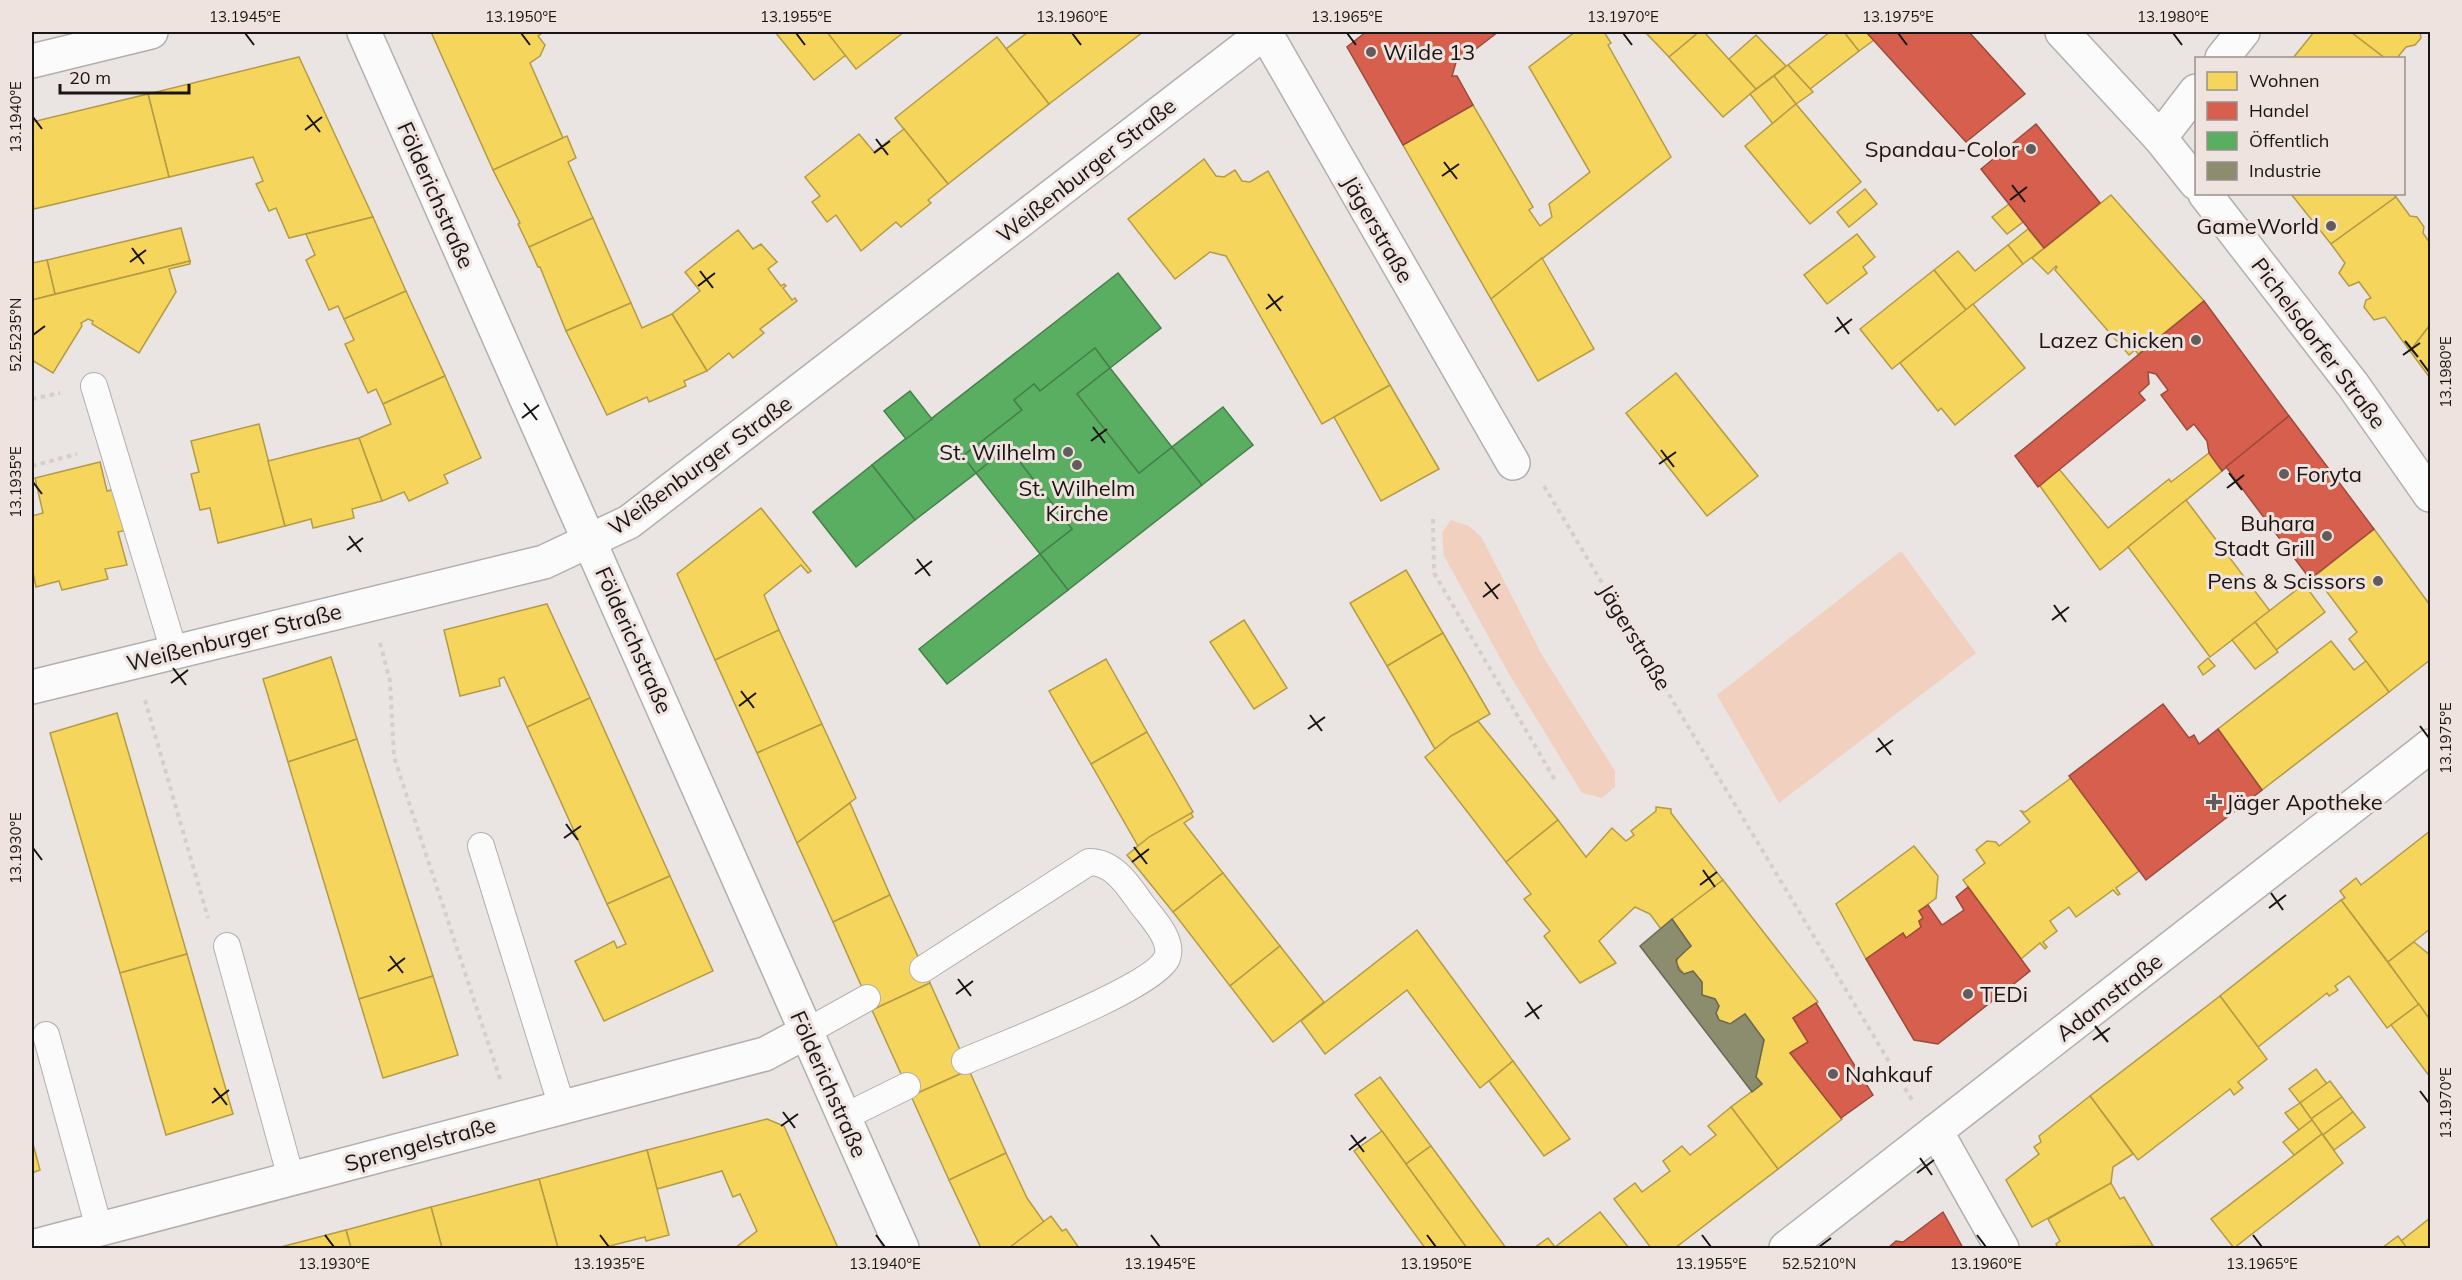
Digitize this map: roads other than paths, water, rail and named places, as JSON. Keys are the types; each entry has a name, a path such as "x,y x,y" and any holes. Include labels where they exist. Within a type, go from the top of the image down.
{"street":[{"path":"32,61 151,32"},
{"name":"Földerichstraße","path":"364,32 902,1248"},
{"name":"Weißenburger Straße","path":"32,687 544,562 629,522 688,479 1265,32"},
{"name":"Jägerstraße","path":"1265,32 1513,463"},
{"path":"2062,32 2160,138 2195,182"},
{"path":"2223,57 2243,32"},
{"path":"2160,138 2195,92"},
{"name":"Pichelsdorfer Straße","path":"2206,195 2353,385 2430,495"},
{"name":"Adamstraße","path":"1786,1248 2430,746"},
{"name":"Sprengelstraße","path":"32,1247 765,1054 806,1032"},
{"path":"1936,1131 2002,1248"}],"lane":[{"path":"94,386 174,651"},
{"path":"481,846 562,1107"},
{"path":"923,969 1089,861 1100,862 1111,867 1146,910 1167,943 1168,956 1159,970 1145,979 1069,1016 965,1061"},
{"path":"227,946 291,1178"},
{"path":"806,1032 867,998"},
{"path":"46,1035 99,1228"},
{"path":"844,1117 907,1086"}],"place":[{"name":"Wilde 13","path":"1371,52"},
{"name":"Spandau-Color","path":"2031,149"},
{"name":"GameWorld","path":"2331,226"},
{"name":"Lazez Chicken","path":"2196,340"},
{"name":"St. Wilhelm","path":"1068,452"},
{"name":"St. Wilhelm Kirche","path":"1077,465"},
{"name":"Foryta","path":"2284,474"},
{"name":"Buhara Stadt Grill","path":"2327,536"},
{"name":"Pens & Scissors","path":"2378,581"},
{"name":"Jäger Apotheke","path":"2214,802"},
{"name":"TEDi","path":"1968,994"},
{"name":"Nahkauf","path":"1833,1074"}]}
